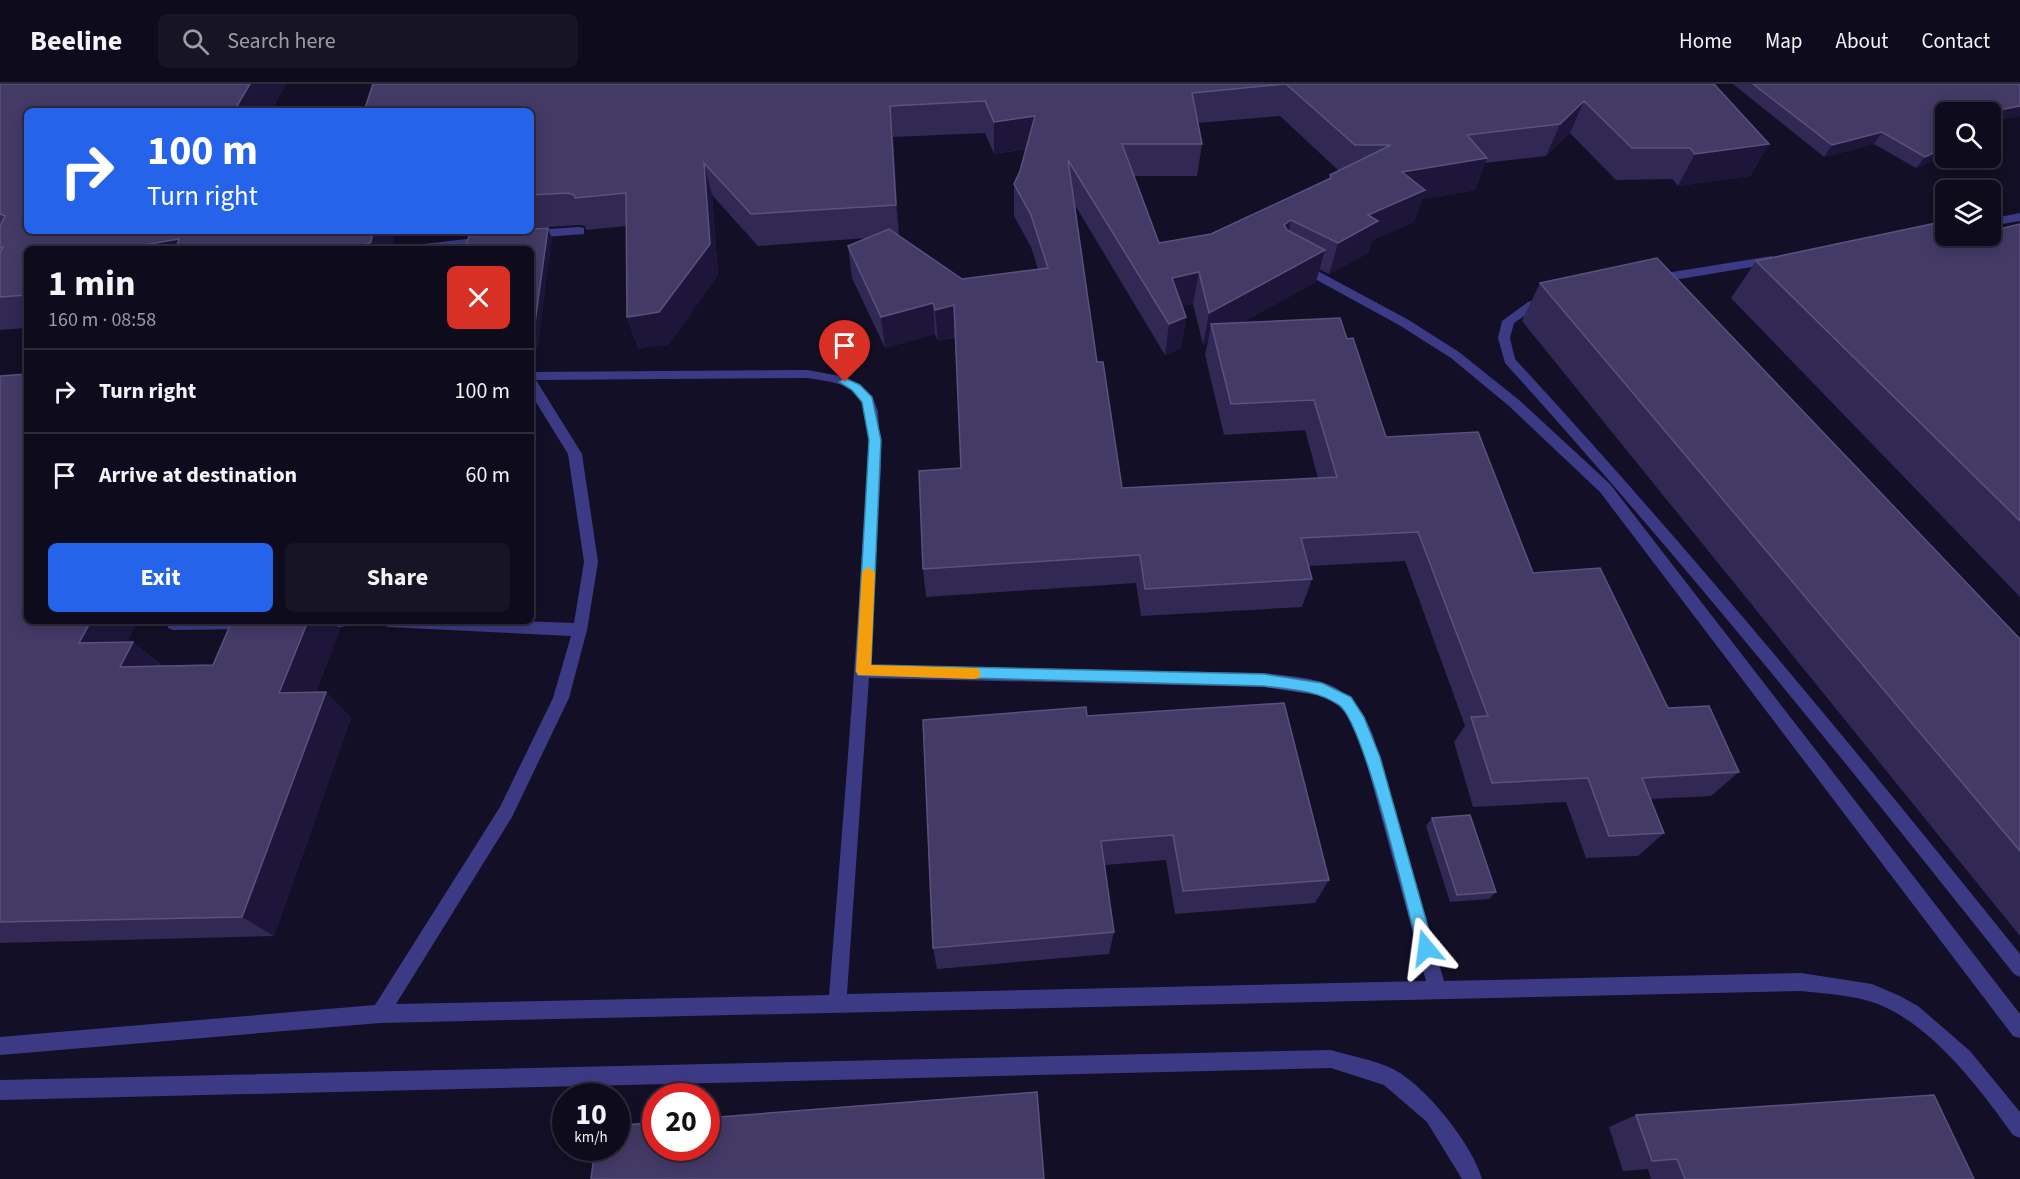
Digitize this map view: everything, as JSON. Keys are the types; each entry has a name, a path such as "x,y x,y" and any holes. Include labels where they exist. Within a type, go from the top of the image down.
{"lane":[{"path":"2001,221 2020,217"},
{"path":"518,236 580,231"},
{"path":"439,246 496,239"},
{"path":"1285,257 1404,322 1455,355 1514,403 1605,488 2020,1029"},
{"path":"1680,293 1661,278 1782,258"},
{"path":"1555,298 1532,305 1508,321 1504,338 1509,360 1616,476 1856,762 2020,968"},
{"path":"534,376 807,374 833,378 856,387 868,400 875,440 863,671 837,1005"},
{"path":"380,1014 506,812 561,698 580,630 591,562 575,454 534,388"},
{"path":"452,624 580,630"},
{"path":"863,671 1264,680 1317,687 1346,701 1359,721 1373,757 1438,991"},
{"path":"0,1046 380,1014 1801,982 1855,989 1894,1002 1931,1029 1975,1070 2020,1128"},
{"path":"0,1090 1331,1059 1389,1077 1434,1115 1470,1171 1472,1179"}],"building":[{"path":"0,84 250,84 236,108 24,108 24,234 372,234 371,242 364,246 177,246 179,239 138,246 24,246 24,295 0,297 0,252 3,247 0,248 0,226 5,216 0,214"},
{"path":"373,84 1286,84 1714,84 1769,144 1695,154 1690,148 1632,148 1584,101 1560,124 1467,135 1487,158 1402,172 1425,190 1368,215 1378,221 1338,243 1291,220 1284,225 1287,230 1325,250 1209,313 1199,272 1172,278 1186,317 1169,324 1068,160 1097,362 1103,362 1122,488 1337,477 1314,400 1231,404 1211,324 1340,318 1347,339 1353,338 1386,437 1478,432 1533,573 1600,568 1668,708 1709,706 1739,772 1642,778 1664,833 1609,836 1588,778 1492,783 1471,717 1488,716 1418,532 1301,538 1312,579 1145,589 1140,555 923,569 919,471 961,468 954,305 935,310 933,303 881,317 848,246 889,229 962,279 1048,268 1031,215 1014,184 1020,171 1035,116 994,122 985,101 890,106 896,205 751,214 704,163 710,244 659,312 627,317 626,193 575,198 574,195 568,193 534,195 534,108 365,108","holes":["1286,84 1355,145 1391,145 1330,175 1331,178 1211,234 1159,243 1122,144 1202,144 1192,93"]},
{"path":"1753,84 2020,84 2020,106 2001,110 2001,102 1935,102 1935,152 1925,157 1882,132 1832,145"},
{"path":"1935,223 1935,246 2001,246 2001,229 2020,224 2020,521 1756,261"},
{"path":"548,228 534,330 534,246 466,246 469,236 534,234 534,229"},
{"path":"1657,258 2020,639 2020,851 1540,283"},
{"path":"24,374 24,624 89,624 79,643 133,642 120,667 213,665 231,624 307,624 279,693 326,692 242,917 0,922 0,376"},
{"path":"1284,703 1329,880 1183,891 1173,835 1101,841 1114,932 933,948 923,720 1086,707 1087,716"},
{"path":"1470,815 1496,892 1457,895 1432,818"},
{"path":"1037,1092 1044,1179 591,1179 593,1161 630,1161 630,1125 642,1123 642,1161 720,1161 720,1117"},
{"path":"1934,1095 1974,1179 1685,1179 1677,1159 1652,1161 1636,1115"}],"slow traffic":[{"path":"868,572 863,671 974,674"}],"route":[{"path":"845,382 856,387 868,400 875,440 863,671 1264,680 1317,687 1346,701 1359,721 1373,757 1426,948"}]}
